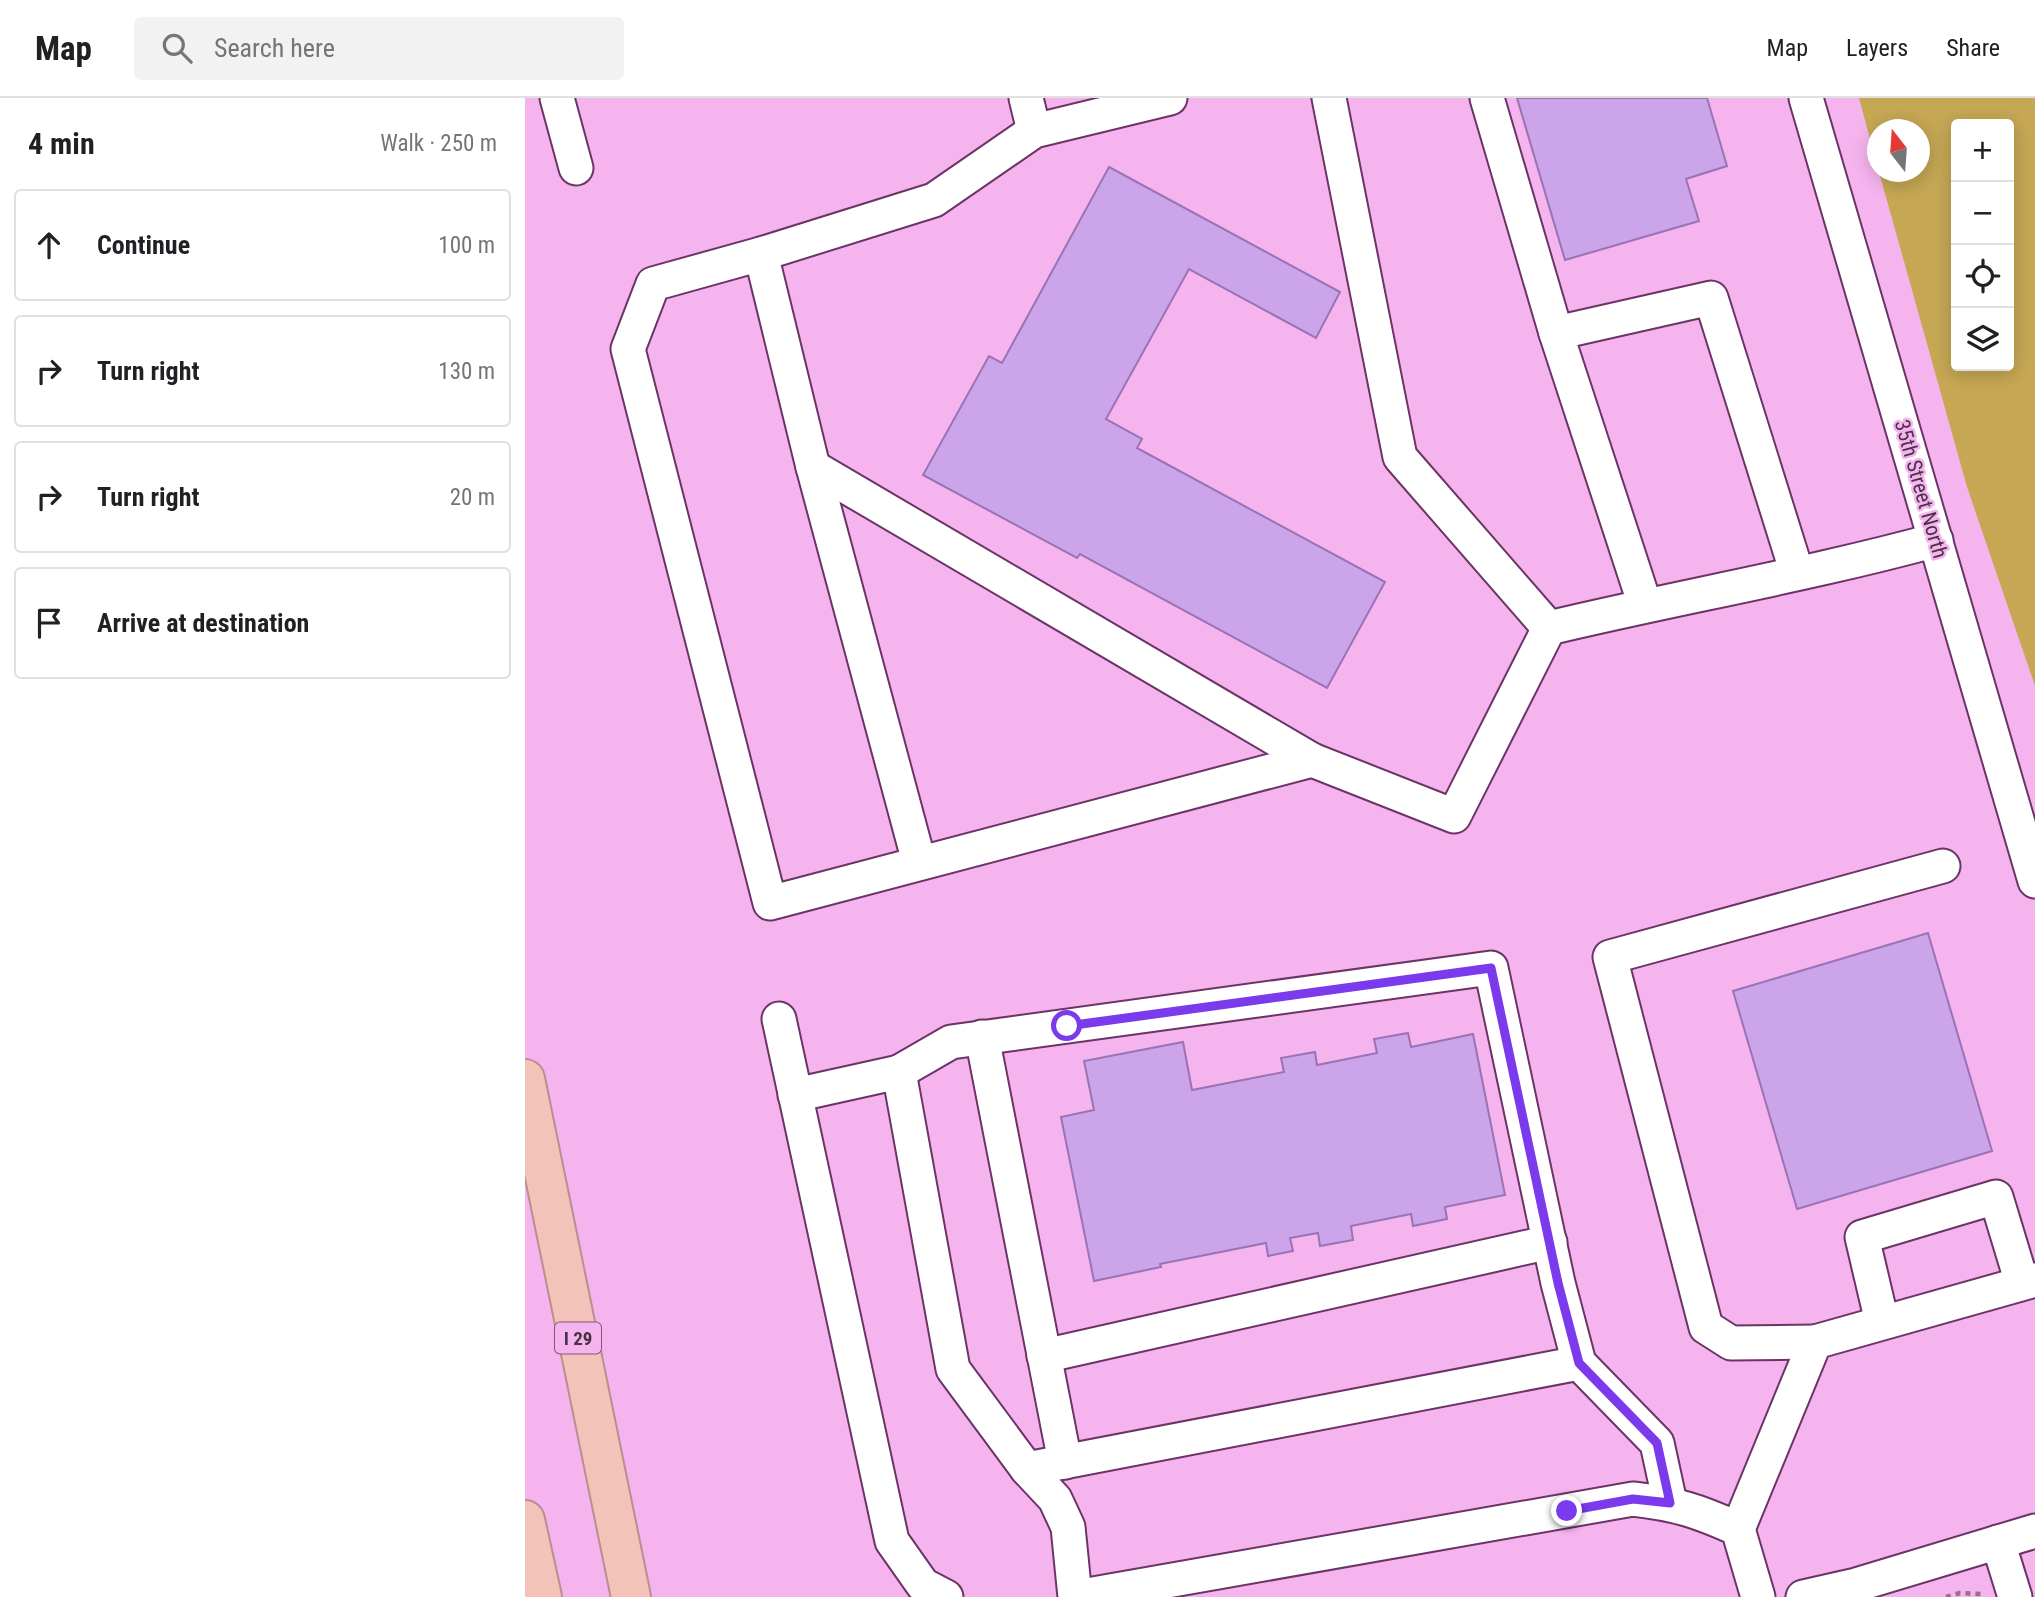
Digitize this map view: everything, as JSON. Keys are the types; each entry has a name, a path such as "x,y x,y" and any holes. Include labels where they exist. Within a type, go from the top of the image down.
{"highway":[{"name":"I 29","path":"525,1079 631,1597"},
{"path":"525,1520 542,1597"}],"street":[{"path":"557,98 576,168"},
{"path":"1026,98 1034,131"},
{"path":"1170,98 1034,131 934,200 761,254 653,284 628,349 770,903 1312,760"},
{"path":"1329,98 1400,457 1549,628"},
{"path":"1487,98 1556,333 1645,605"},
{"name":"35th Street North","path":"1805,98 2034,873"},
{"path":"761,254 813,467 919,862"},
{"path":"1556,333 1711,298 1797,573"},
{"path":"813,467 1312,760 1454,816 1549,628 1936,540"},
{"path":"1882,1322 1862,1237 1996,1197 2029,1282 1815,1342 1731,1343 1706,1327 1610,957 1943,866"},
{"path":"795,1095 899,1072 951,1042 1491,968 1579,1363 1657,1443 1670,1503"},
{"path":"779,1019 892,1541 923,1585 946,1597"},
{"path":"982,1037 1065,1462"},
{"path":"899,1072 953,1368 1027,1469 1055,1499 1068,1527 1076,1597 1633,1499 1670,1503 1698,1511 1738,1529"},
{"path":"1044,1356 1550,1242"},
{"path":"1758,1597 1738,1529 1815,1342"},
{"path":"1027,1469 1579,1363"},
{"path":"1803,1597 1856,1585 2035,1531"},
{"path":"1998,1542 2015,1597"}],"shaded area":[{"path":"1859,98 2035,98 2035,686 1967,487 1882,182 1930,182 1930,119 1867,119 1867,128"}],"building":[{"path":"1517,98 1707,98 1727,166 1686,179 1699,221 1565,260"},
{"path":"1109,167 1340,292 1316,338 1189,269 1106,419 1142,439 1137,448 1385,582 1327,688 1080,554 1077,558 923,475 989,356 1002,363"},
{"path":"1928,933 1992,1151 1797,1209 1733,991"},
{"path":"1408,1033 1411,1047 1473,1034 1505,1195 1445,1207 1447,1219 1413,1226 1411,1214 1351,1226 1353,1240 1320,1246 1318,1233 1290,1238 1293,1251 1268,1256 1266,1243 1160,1264 1161,1267 1094,1281 1061,1117 1094,1110 1084,1061 1183,1042 1192,1090 1284,1072 1281,1058 1315,1052 1317,1065 1377,1053 1374,1039"}],"route":[{"path":"1067,1026 1491,968 1558,1283 1579,1363 1657,1443 1670,1503 1633,1499 1567,1511"}]}
